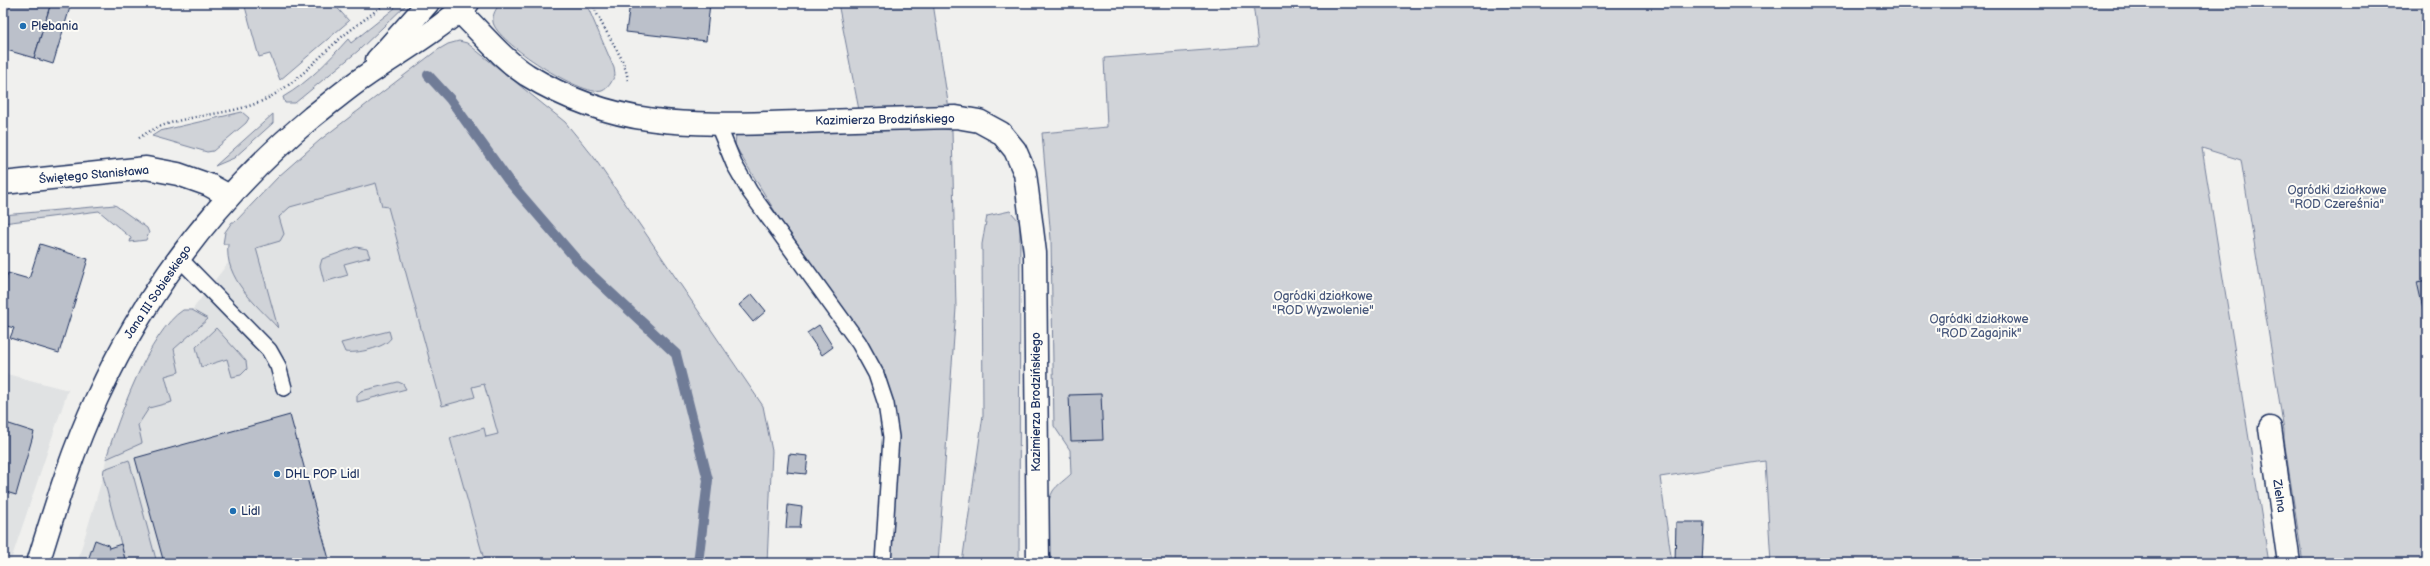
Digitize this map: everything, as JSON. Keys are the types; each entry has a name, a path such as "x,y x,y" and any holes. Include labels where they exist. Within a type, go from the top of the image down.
{"street":[{"name":"Jana III Sobieskiego","path":"362,78 428,3"},
{"name":"Jana III Sobieskiego","path":"38,563 73,457 96,400 141,314 179,258 229,196 272,152 362,78 426,36 463,7"},
{"name":"Kazimierza Brodzińskiego","path":"463,7 495,48 526,74 586,104 628,116 672,123 718,125 882,118 956,117 979,121 1001,133 1015,150 1026,173 1035,252 1038,563"},
{"name":"Świętego Stanisława","path":"3,183 146,168 178,174 209,185 229,196"},
{"name":"Zielna","path":"2270,428 2289,563"}],"lane":[{"path":"718,125 734,164 750,192 859,343 876,374 886,404 891,437 883,563"},
{"path":"179,258 269,350 278,366 284,388"}],"path":[{"path":"139,138 159,126 241,108 276,94 302,76 342,37 386,3"},
{"path":"593,3 605,33 622,61 628,82 628,116"}],"shaded area":[{"path":"356,111 487,375 505,438 512,563 77,563 103,476 106,459 123,410 168,323 183,310 192,310 228,263 228,244 223,244 223,239 232,222 235,222 279,176"},
{"path":"3,373 68,390 10,563 3,563"}],"green space":[{"path":"244,3 333,3 349,21 280,80 270,54 259,57"},
{"path":"395,3 408,3 358,51 295,103 285,103 283,97 310,78 348,39 351,43 395,8 393,5"},
{"path":"501,3 586,3 614,68 615,75 607,88 602,91 592,91 577,86 541,66 508,42 498,31 493,22 495,12"},
{"path":"838,3 933,3 949,109 859,110"},
{"path":"1253,3 2427,3 2427,563 2303,563 2284,439 2284,430 2241,160 2202,148 2269,563 1771,563 1765,461 1660,477 1672,563 1051,563 1047,527 1047,508 1049,499 1059,484 1071,474 1070,450 1054,426 1051,239 1042,133 1107,127 1104,58 1258,46"},
{"path":"459,41 467,43 565,122 593,156 763,406 772,451 767,563 485,563 450,438 484,428 486,437 498,434 484,384 472,387 475,397 442,406 388,207 382,206 376,183 290,207 279,217 284,234 280,241 256,248 278,328 251,300 236,280 228,257 228,244 223,244 225,232 232,222 235,222 279,176 320,140 436,51 448,44"},
{"path":"242,112 249,118 246,123 213,151 207,152 152,136 160,131"},
{"path":"273,114 273,123 234,158 215,166"},
{"path":"925,127 952,130 956,308 938,563 888,563 893,405 735,145 736,134"},
{"path":"115,205 147,228 149,233 146,240 130,242 131,238 99,211 3,223 3,215"},
{"path":"1010,211 1020,222 1019,563 962,563 983,415 982,244 987,216"},
{"path":"356,247 367,249 370,257 344,264 348,275 324,282 320,266 322,259"},
{"path":"183,310 192,310 208,319 174,349 179,372 165,376 172,402 149,408 138,425 142,443 106,459 118,422 136,378 147,356 158,337 170,321"},
{"path":"216,328 246,361 247,369 241,375 232,377 227,359 201,367 196,347"},
{"path":"389,331 391,338 388,342 370,350 345,352 341,343"},
{"path":"398,382 403,384 406,389 357,402 357,395 361,391"},
{"path":"129,460 157,563 126,563 103,476 104,469"}],"building":[{"name":"Plebania","path":"3,3 51,3 34,58 3,49"},
{"path":"51,3 71,4 53,64 34,58"},
{"path":"630,3 710,3 706,41 626,32"},
{"path":"40,244 88,259 59,353 10,338 14,328 3,325 3,289 8,273 29,279"},
{"path":"2427,280 2427,326 2417,282"},
{"path":"752,294 766,311 753,322 739,305"},
{"path":"819,325 833,347 822,355 807,333"},
{"path":"1101,394 1103,440 1071,441 1069,395"},
{"name":"Lidl","path":"290,415 330,563 164,563 135,458"},
{"path":"3,422 34,432 16,495 3,491"},
{"path":"789,454 808,456 806,474 787,472"},
{"path":"788,505 802,507 800,528 786,528"},
{"path":"1676,522 1704,522 1702,563 1675,563"},
{"path":"95,540 108,545 109,548 121,544 126,563 87,563"}],"waterway":[{"path":"428,75 450,99 508,180 582,266 676,354 708,480 698,563"}],"place":[{"name":"Plebania","path":"23,26"},
{"name":"DHL POP Lidl","path":"277,474"},
{"name":"Lidl","path":"233,511"}],"park label":[{"name":"Ogródki działkowe \"ROD Czereśnia\"","path":"2337,197"},
{"name":"Ogródki działkowe \"ROD Wyzwolenie\"","path":"1323,303"},
{"name":"Ogródki działkowe \"ROD Zagajnik\"","path":"1979,326"}]}
